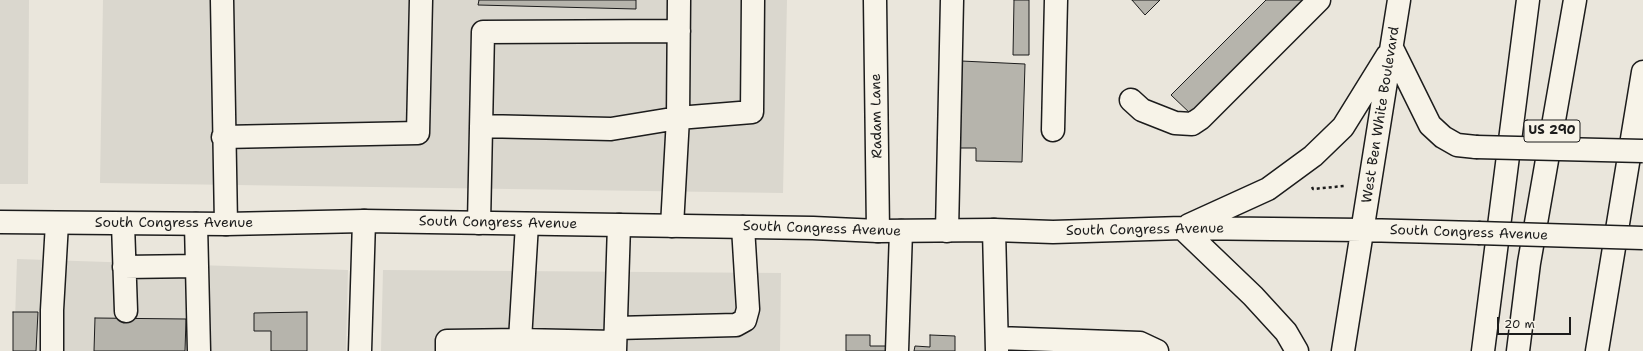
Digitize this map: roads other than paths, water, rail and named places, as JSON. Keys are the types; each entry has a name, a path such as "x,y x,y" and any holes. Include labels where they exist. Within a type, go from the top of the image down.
{"main road":[{"path":"222,0 226,224"},
{"path":"224,137 418,132 421,0"},
{"path":"672,226 678,118 679,0"},
{"path":"481,126 611,129 678,118 752,112 752,0"},
{"name":"Radam Lane","path":"875,0 878,231"},
{"path":"947,231 952,0"},
{"path":"1053,130 1056,0"},
{"path":"1131,100 1142,110 1175,123 1192,124 1201,118 1319,0"},
{"name":"West Ben White Boulevard","path":"1343,351 1399,0"},
{"path":"1483,351 1528,0"},
{"name":"US 290","path":"1518,351 1529,263 1575,0"},
{"path":"479,223 483,32 679,31"},
{"path":"1392,48 1430,125 1443,138 1457,145 1476,147 1643,151"},
{"path":"1297,351 1286,332 1253,296 1182,228 1268,189 1313,156 1342,127 1392,48"},
{"path":"1597,351 1643,72"},
{"path":"1625,182 1643,146"},
{"path":"360,351 364,221"},
{"name":"South Congress Avenue","path":"0,222 226,224 364,221 813,228 878,231 994,230 1053,232 1182,228 1362,230 1643,238"},
{"path":"52,351 52,310 57,223"},
{"path":"123,224 126,311"},
{"path":"196,224 199,351"},
{"path":"520,340 527,224"},
{"path":"615,340 619,226"},
{"path":"447,351 447,341 615,340 736,324 745,320 748,309 743,227"},
{"path":"994,230 997,345 1140,343 1157,351"},
{"path":"897,351 901,231"},
{"path":"124,267 197,266"}]}
